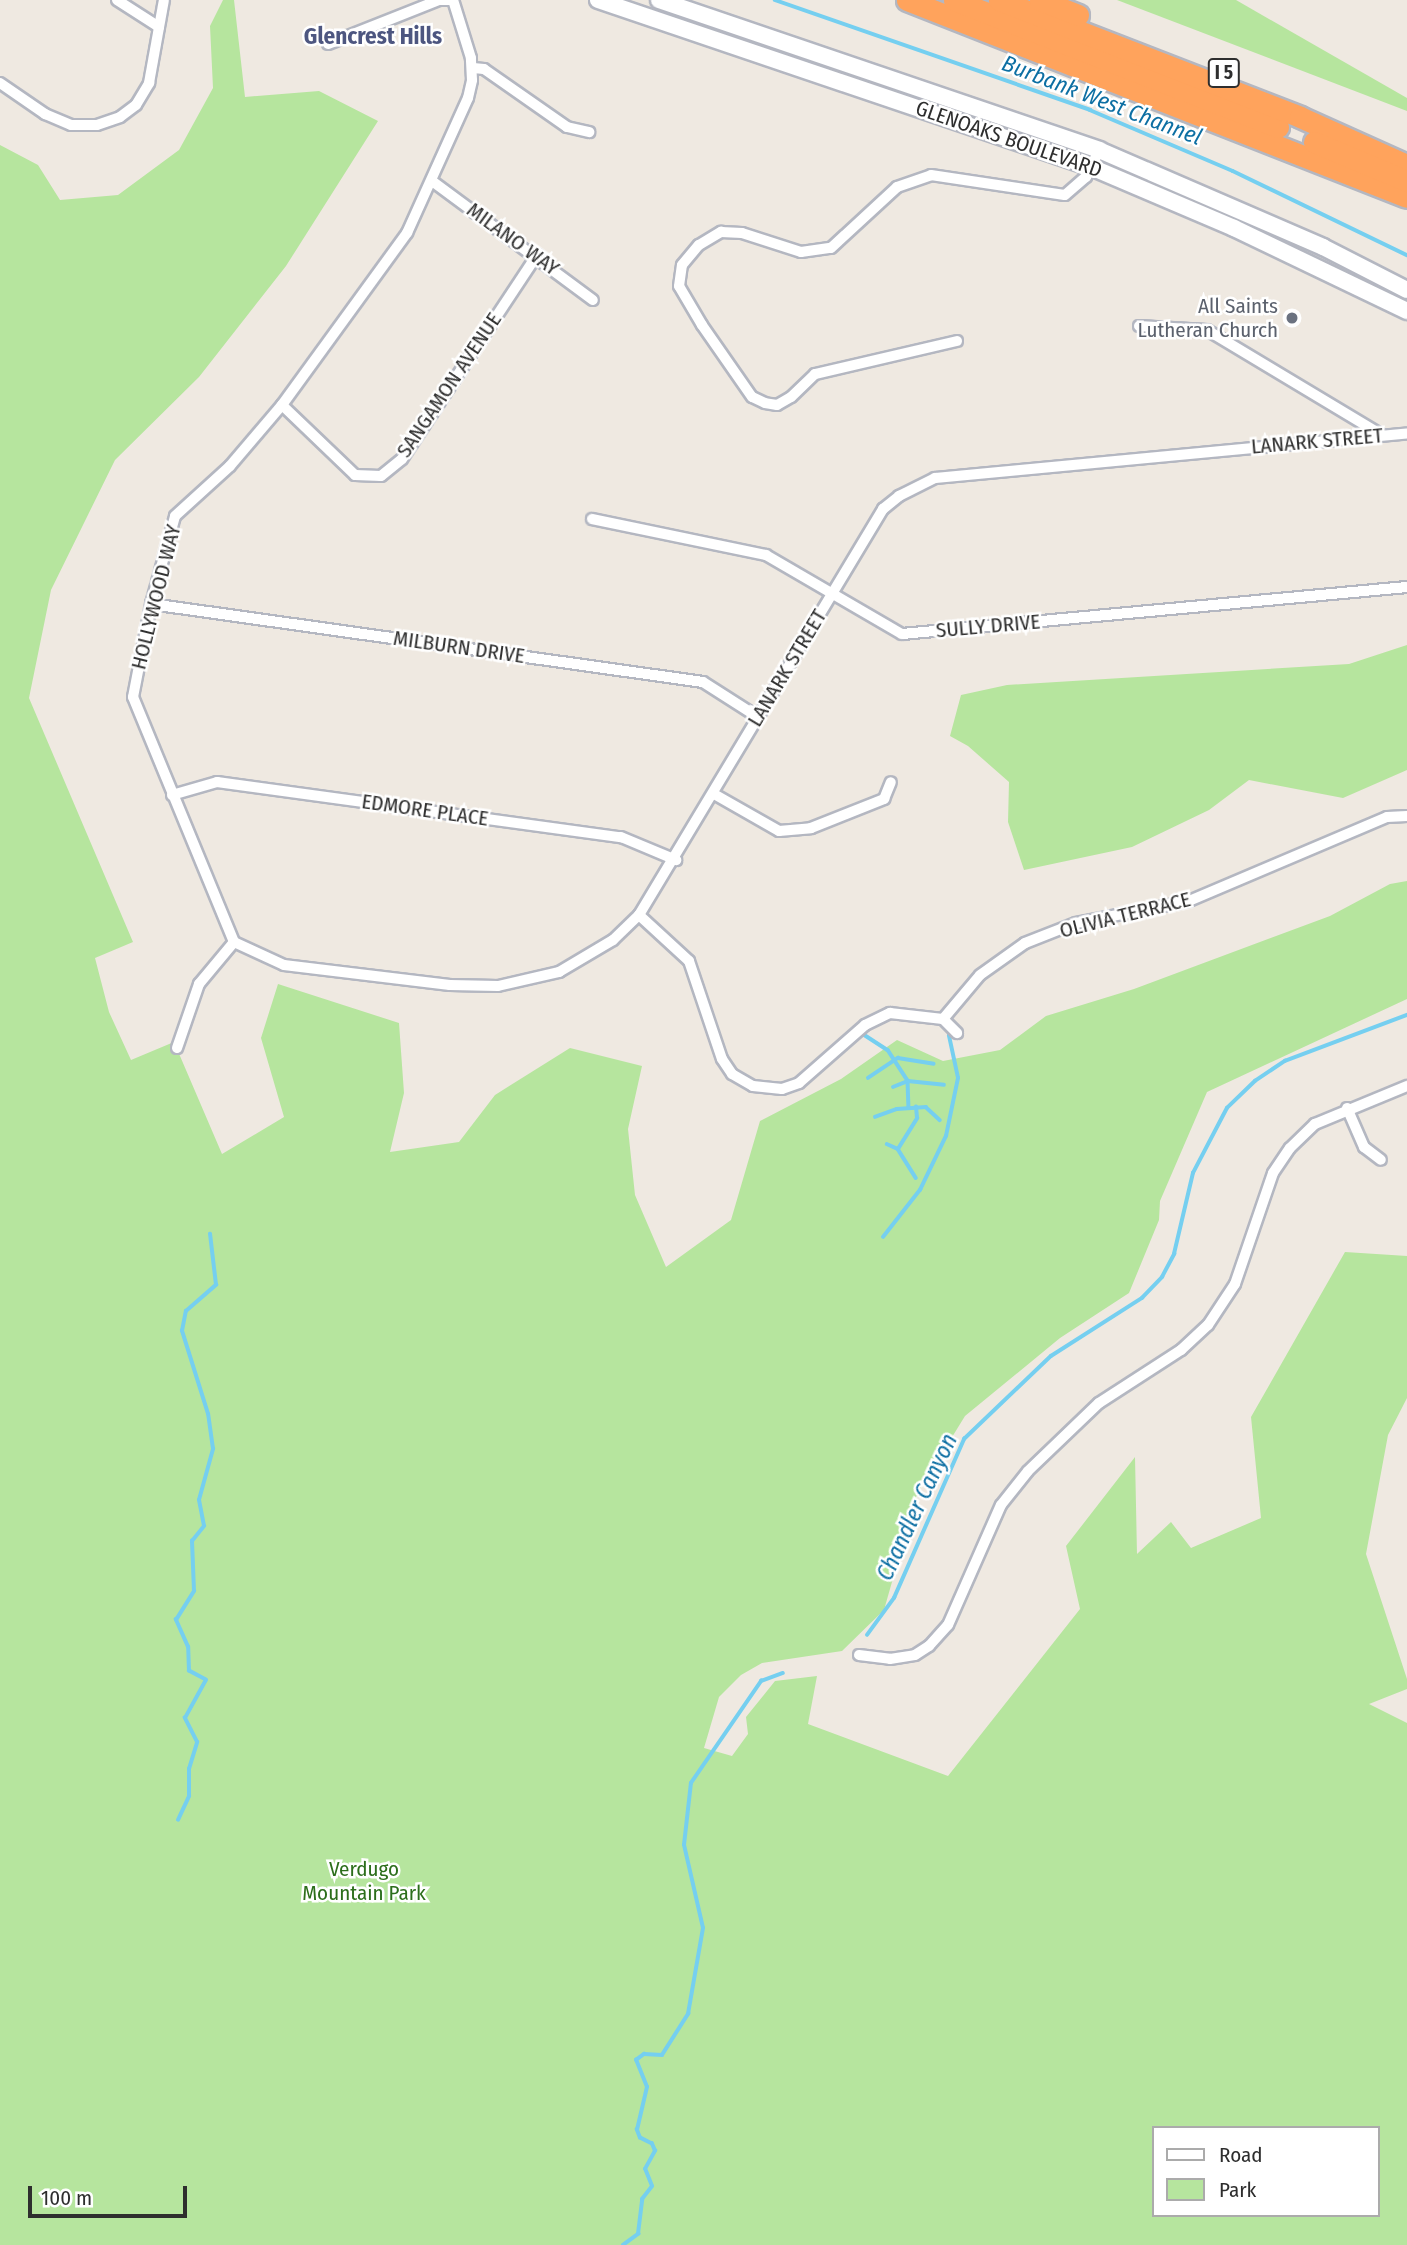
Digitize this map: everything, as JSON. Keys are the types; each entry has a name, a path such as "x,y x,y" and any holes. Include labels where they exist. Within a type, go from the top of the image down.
{"highway":[{"name":"I 5","path":"907,0 1407,197"},
{"path":"954,0 1407,181"},
{"path":"999,0 1300,117 1407,165"},
{"name":"I 5","path":"1040,0 1407,150"}],"main road":[{"name":"GLENOAKS BOULEVARD","path":"598,0 1091,167 1234,228 1407,311"},
{"name":"GLENOAKS BOULEVARD","path":"659,0 1099,150 1323,247 1407,290"},
{"path":"686,30 692,11"}],"street":[{"path":"117,0 159,27"},
{"path":"0,83 45,114 71,125 97,125 136,105 155,61 164,0"},
{"path":"328,44 439,0 453,0"},
{"name":"HOLLYWOOD WAY","path":"234,942 133,697 151,604 175,516 230,466 282,405 407,233 468,98 473,68 453,0"},
{"path":"473,68 484,69 567,127 589,132"},
{"path":"957,341 815,374 777,405 765,403 752,397 724,361 679,286 682,265 699,245 721,232 742,233 801,252 820,252 840,244 885,196 914,179 949,175 1057,197 1073,192 1091,167 1099,150"},
{"name":"MILANO WAY","path":"432,181 537,255 593,299"},
{"name":"SANGAMON AVENUE","path":"282,405 355,475 381,476 402,458 537,255"},
{"path":"1139,326 1207,330 1382,435"},
{"name":"LANARK STREET","path":"234,942 284,965 498,986 535,981 583,961 639,915 676,860 883,509 935,478 1407,433"},
{"name":"SULLY DRIVE","path":"592,519 766,555 833,590 902,634 1407,587"},
{"name":"MILBURN DRIVE","path":"151,604 703,682 758,717"},
{"name":"EDMORE PLACE","path":"172,795 217,782 621,837 676,860"},
{"path":"714,794 779,831 811,828 884,799 891,782"},
{"name":"OLIVIA TERRACE","path":"943,1019 979,975 1025,943 1076,923 1189,901 1387,817 1407,816"},
{"path":"639,915 689,961 722,1059 732,1074 753,1086 782,1088 799,1083 879,1016 909,1012 943,1019 957,1033"},
{"path":"177,1048 199,984 234,942"},
{"path":"859,1655 890,1660 915,1655 948,1625 1001,1505 1028,1471 1098,1403 1181,1350 1208,1325 1236,1284 1273,1173 1315,1124 1346,1108 1407,1086"},
{"path":"1346,1108 1364,1147 1381,1160"}],"green space":[{"name":"Verdugo Mountain Park","path":"223,0 234,0 245,97 319,91 378,121 286,266 199,377 115,460 51,590 29,698 133,942 95,958 109,1012 131,1060 174,1042 222,1154 284,1117 261,1038 278,984 399,1023 404,1093 390,1152 459,1142 495,1095 570,1048 642,1066 628,1129 635,1195 666,1267 731,1220 760,1121 841,1079 897,1040 943,1061 1000,1050 1046,1016 1134,989 1330,916 1390,884 1407,881 1407,999 1207,1092 1160,1201 1159,1220 1129,1293 1060,1338 965,1416 917,1494 884,1610 842,1651 762,1663 741,1675 719,1697 704,1748 732,1756 748,1734 746,1717 775,1681 817,1676 808,1724 948,1776 1080,1609 1066,1546 1135,1457 1137,1554 1171,1522 1191,1548 1261,1518 1251,1417 1345,1252 1407,1256 1407,1398 1388,1435 1366,1554 1407,1679 1407,1689 1369,1704 1407,1723 1407,2245 0,2245 0,145 38,165 60,200 118,195 179,150 213,88 210,26"},
{"path":"1117,0 1236,0 1407,98 1407,111"},
{"path":"1407,645 1407,770 1343,798 1249,780 1209,810 1132,847 1024,870 1008,822 1009,782 968,746 950,736 961,695 1007,685 1349,664"}],"waterway":[{"name":"Burbank West Channel","path":"775,0 1090,110 1233,171 1407,255"},
{"name":"Chandler Canyon","path":"867,1635 894,1598 964,1439 1051,1356 1142,1298 1162,1277 1174,1254 1193,1173 1227,1108 1255,1081 1285,1061 1407,1015"},
{"path":"860,1032 888,1050 908,1081 909,1107"},
{"path":"883,1237 920,1190 946,1136 958,1078 949,1036"},
{"path":"868,1078 898,1058 934,1064"},
{"path":"893,1087 908,1081 944,1085"},
{"path":"898,1149 917,1118 916,1107"},
{"path":"875,1117 897,1109 926,1107 940,1120"},
{"path":"887,1144 898,1149 916,1178"},
{"path":"178,1820 189,1796 189,1769 197,1742 185,1718 206,1680 189,1671 188,1647 176,1620 194,1591 192,1541 204,1526 199,1500 213,1449 208,1414 182,1331 186,1311 216,1285 210,1234"},
{"name":"Chandler Canyon","path":"623,2245 638,2234 642,2199 652,2186 645,2169 655,2151 652,2144 640,2138 637,2130 647,2087 636,2060 644,2054 662,2055 688,2014 703,1928 684,1845 691,1783 761,1681 783,1673"}],"place":[{"name":"All Saints Lutheran Church","path":"1292,318"}],"district":[{"name":"Glencrest Hills","path":"373,36"}]}
